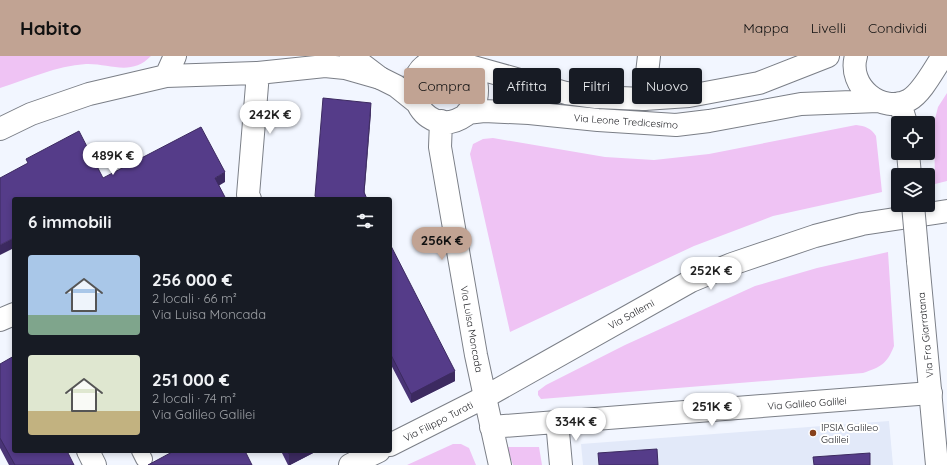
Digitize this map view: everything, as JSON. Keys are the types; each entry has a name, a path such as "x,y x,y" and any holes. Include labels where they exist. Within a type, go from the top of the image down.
{"street":[{"path":"166,76 176,56"},
{"path":"351,56 380,78"},
{"path":"648,68 649,56"},
{"path":"702,94 759,83 828,56"},
{"path":"856,56 855,73 860,85 868,94 878,101"},
{"path":"903,113 924,87 928,66 943,56"},
{"path":"423,68 436,59 451,60 566,93 596,97 632,98"},
{"path":"418,104 425,114 441,121 458,119 467,113 474,105 477,94 477,83 473,73 451,60"},
{"path":"0,129 31,114 89,94 166,76 258,73 325,66 345,68 380,78 396,86 404,92"},
{"path":"246,197 258,73"},
{"name":"Via Leone Tredicesimo","path":"467,113 484,111 529,112 598,120 676,125 710,121 802,104 878,101 891,104 903,113"},
{"name":"Via Luisa Moncada","path":"441,121 440,147 476,355 500,465"},
{"name":"Via Sallemi","path":"485,396 673,291 732,264 815,236 855,226 947,211"},
{"name":"Via Fra Giarratana","path":"914,212 937,465"},
{"path":"0,320 12,315"},
{"name":"Via Galileo Galilei","path":"491,427 931,393"},
{"name":"Via Filippo Turati","path":"392,444 485,396"},
{"path":"557,422 561,465"},
{"path":"89,453 95,465"},
{"path":"350,465 375,453"}],"shaded area":[{"path":"0,56 151,56 136,66 120,68 86,64 64,67 0,88"},
{"path":"947,93 947,181 935,184 935,119 938,107"},
{"path":"856,125 868,128 876,136 882,192 773,216 694,246 510,332 470,154 473,144 483,139 493,138 605,157 654,160 709,154"},
{"path":"888,252 894,346 889,357 879,367 863,373 541,399 538,395 538,391 546,385 625,345 755,286 817,268"},
{"name":"IPSIA Galileo Galilei","path":"889,421 893,465 583,465 581,444"},
{"path":"453,444 461,444 469,448 476,465 407,465"},
{"path":"507,447 539,447 542,465 513,465"}],"building":[{"path":"323,98 371,103 364,192 366,197 315,196"},
{"path":"201,127 225,172 215,178 225,197 12,197 12,239 0,245 0,178 28,163 26,159 79,131 103,178"},
{"path":"392,248 455,371 411,394 392,357"},
{"path":"12,357 12,453 68,453 74,465 15,465 0,438 0,364"},
{"path":"657,449 658,465 599,465 598,453"},
{"path":"170,453 246,453 252,465 148,465"},
{"path":"870,453 870,465 814,465 813,457"}],"place":[{"name":"IPSIA Galileo Galilei","path":"813,433"}]}
